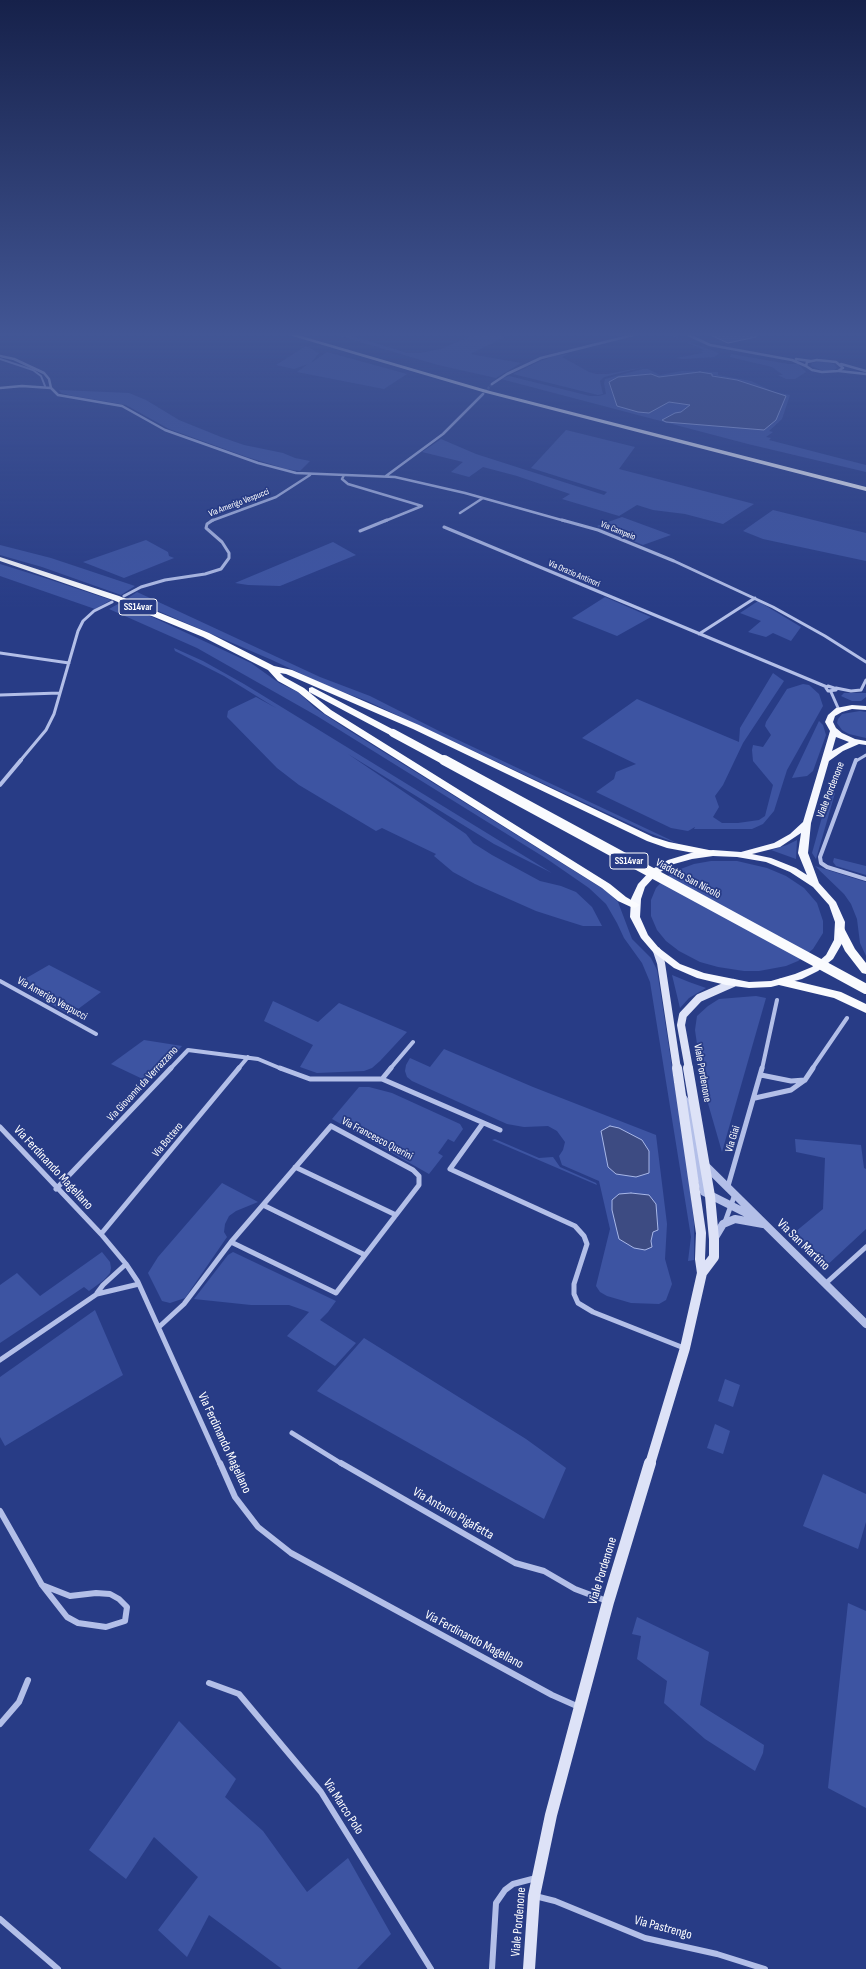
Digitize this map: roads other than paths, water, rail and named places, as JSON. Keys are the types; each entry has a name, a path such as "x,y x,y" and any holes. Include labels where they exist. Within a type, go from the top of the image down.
{"highway":[{"path":"614,425 741,458 865,485"},
{"path":"629,425 865,485"},
{"name":"SS14var","path":"0,559 119,599 213,639 271,668"},
{"path":"271,668 289,672 416,727 650,839 666,845 710,853"},
{"path":"271,668 281,679 301,690 328,712 606,886 622,899 635,905"},
{"name":"Viadotto San Nicolò","path":"271,668 866,989"},
{"path":"840,930 850,951 866,970"},
{"path":"783,982 837,995 866,1009"}],"main road":[{"path":"839,710 855,707 866,702"},
{"path":"855,707 866,708"},
{"name":"Viale Pordenone","path":"839,710 833,714 830,719 830,726 834,731 846,738 857,742 866,743"},
{"name":"Viale Pordenone","path":"815,884 803,853 807,823 834,731"},
{"name":"Viale Pordenone","path":"827,759 840,749 857,742"},
{"name":"Viale Pordenone","path":"740,854 777,845 793,836 807,823"},
{"name":"Viale Pordenone","path":"710,853 740,854 781,864 801,874 815,884 828,897 835,908 840,930 836,947 824,963 807,974 783,982 760,984 733,983 711,979 691,972 669,960 646,940 638,926 635,905 641,886 654,872 679,859 710,853"},
{"name":"Viale Pordenone","path":"529,1969 534,1896 551,1816 608,1602 685,1348 702,1273 700,1258 701,1233 661,963 657,951"},
{"name":"Viale Pordenone","path":"702,1273 714,1258 714,1239 710,1196 681,1024 683,1015 699,998 733,983"}],"street":[{"name":"Via Campeio","path":"156,425 165,430 285,471 311,474 386,476 483,498 598,530 674,561 755,598 797,620 866,662"},
{"path":"386,476 443,434 452,425"},
{"name":"Via Amerigo Vespucci","path":"124,596 141,587 165,580 205,574 221,569 229,558 230,552 222,542 206,528 207,524 214,519 276,498 311,474"},
{"path":"344,475 342,479 348,484 422,506 360,531"},
{"path":"460,513 483,498"},
{"name":"Via Orazio Antinori","path":"444,527 827,687 836,688"},
{"path":"699,634 755,598"},
{"path":"0,785 46,730 54,714 78,631 83,621 94,611 112,602"},
{"path":"0,653 69,663"},
{"path":"831,692 835,691 836,688 851,691 861,690 864,687 866,680"},
{"name":"Via Orazio Antinori","path":"827,687 826,689 831,692 835,698 839,710"},
{"path":"0,695 59,693"},
{"name":"Viale Pordenone","path":"866,755 857,759 852,768 820,857 821,863 827,867 866,879"},
{"name":"Via Amerigo Vespucci","path":"0,981 96,1034"},
{"path":"778,1000 761,1075 791,1081 805,1080"},
{"path":"755,1098 791,1090 805,1080 847,1018"},
{"path":"382,1079 413,1042"},
{"name":"Via Giovanni da Verrazzano","path":"56,1189 188,1050 258,1059 298,1076 310,1079 382,1079 500,1130"},
{"name":"Via Bottero","path":"101,1234 248,1057"},
{"name":"Via Giai","path":"728,1186 761,1075"},
{"name":"Viale Pordenone","path":"679,1092 688,1105 704,1192 710,1196"},
{"path":"483,1123 450,1168 575,1226 584,1236 587,1244 574,1284 574,1294 578,1303 599,1314 685,1348"},
{"name":"Via Francesco Querini","path":"159,1327 184,1304 231,1242 331,1126 413,1170 419,1176 419,1185 336,1293 231,1242"},
{"name":"Via Ferdinando Magellano","path":"0,1128 56,1189 101,1234 126,1264 139,1284 226,1480 235,1497 258,1527 291,1553 552,1695 581,1708"},
{"name":"Via San Martino","path":"704,1164 728,1186 764,1224 866,1324"},
{"path":"295,1167 396,1215"},
{"path":"714,1239 723,1224 735,1194"},
{"name":"Via San Martino","path":"710,1196 748,1213 764,1224"},
{"path":"263,1205 365,1255"},
{"name":"Via San Martino","path":"723,1224 735,1219 764,1224"},
{"name":"Via San Martino","path":"825,1284 866,1247"},
{"path":"97,1294 103,1285 126,1264"},
{"path":"0,1360 97,1294 139,1284"},
{"name":"Via Antonio Pigafetta","path":"292,1433 344,1465 515,1563 544,1571 575,1589 608,1602"},
{"path":"0,1511 42,1585 68,1617 78,1623 106,1627 125,1621 127,1607 119,1599 110,1594 96,1593 70,1596 42,1585"},
{"path":"0,1724 19,1702 28,1680"},
{"name":"Via Marco Polo","path":"209,1683 239,1694 321,1792 431,1969"},
{"name":"Viale Pordenone","path":"492,1969 496,1903 505,1890 513,1884 537,1878"},
{"name":"Via Pastrengo","path":"534,1896 556,1901 645,1938 718,1954 765,1969"},
{"path":"0,1919 58,1969"}]}
